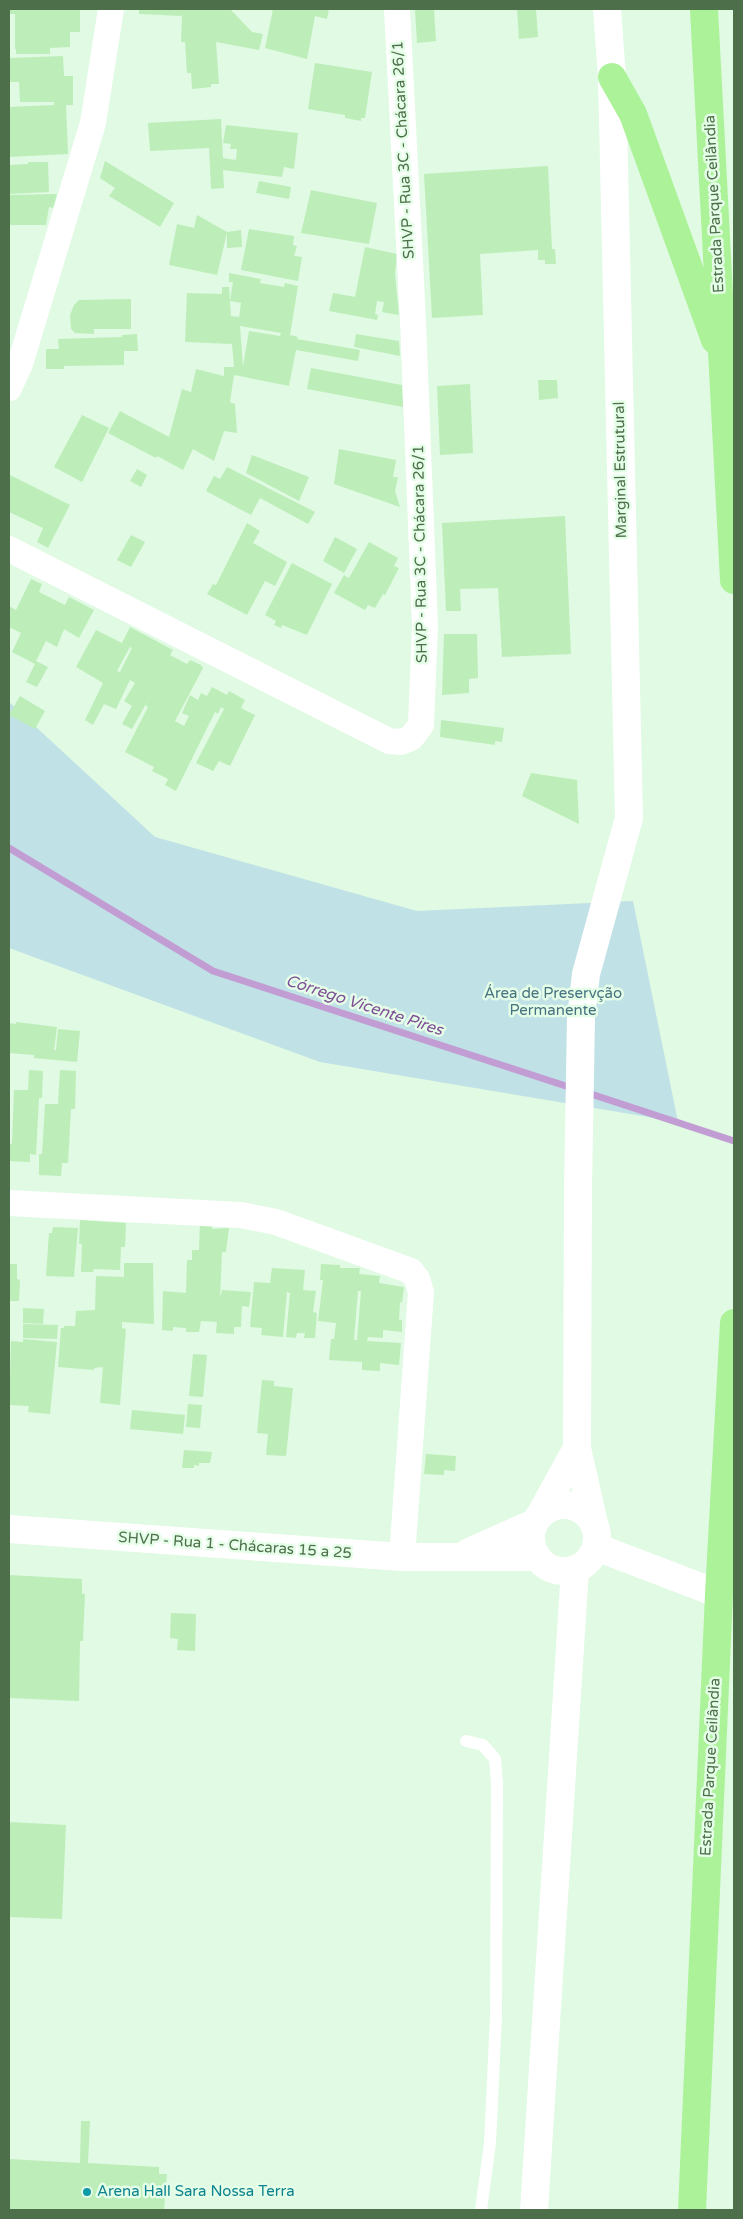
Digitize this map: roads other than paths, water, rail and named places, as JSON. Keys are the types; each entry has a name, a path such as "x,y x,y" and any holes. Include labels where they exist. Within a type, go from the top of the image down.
{"highway":[{"name":"Estrada Parque Ceilândia","path":"704,9 734,580"},
{"path":"612,77 633,114 724,367"},
{"name":"Estrada Parque Ceilândia","path":"692,2210 719,1594 734,1323"}],"street":[{"path":"9,388 20,364 93,122 110,9"},
{"name":"SHVP - Rua 3C - Chácara 26/1","path":"9,549 389,741 401,742 411,738 421,725 426,626 397,9"},
{"name":"Marginal Estrutural","path":"595,1538 577,1448 581,1018 586,974 629,818 612,77 607,9"},
{"path":"9,1203 241,1214 276,1222 411,1271 417,1279 422,1292 402,1558"},
{"path":"537,1519 554,1506 563,1505 584,1512 595,1538 586,1563 569,1571 551,1569 536,1557 531,1542 537,1519 577,1448"},
{"name":"SHVP - Rua 1 - Chácaras 15 a 25","path":"461,1556 537,1519"},
{"name":"SHVP - Rua 1 - Chácaras 15 a 25","path":"9,1529 402,1558 461,1556 536,1557"},
{"path":"595,1538 719,1594"},
{"path":"534,2210 575,1569"}],"lane":[{"path":"466,1741 483,1745 495,1759 497,1783 496,2017 490,2142 481,2210"}],"waterway":[{"name":"Córrego Vicente Pires","path":"9,848 213,971 575,1089"},
{"name":"Córrego Vicente Pires","path":"585,1092 734,1141"}],"place":[{"name":"Arena Hall Sara Nossa Terra","path":"87,2192"}],"park label":[{"name":"Área de Preservção Permanente","path":"553,1002"}]}
